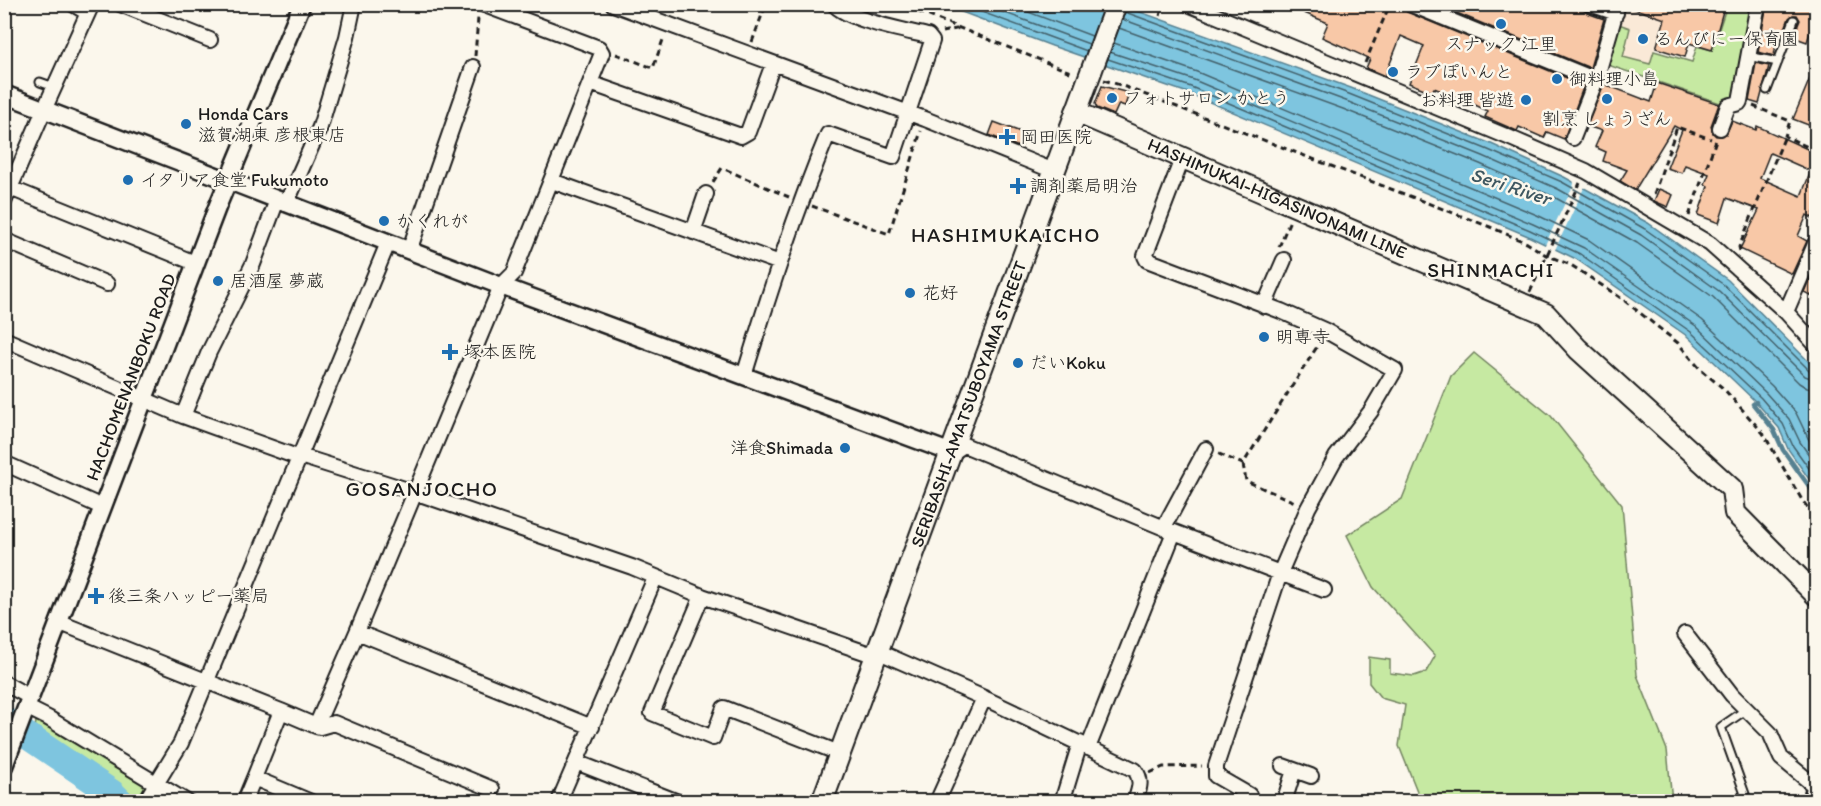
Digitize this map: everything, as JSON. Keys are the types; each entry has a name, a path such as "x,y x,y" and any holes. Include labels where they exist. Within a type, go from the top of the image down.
{"main road":[{"name":"SERIBASHI-AMATSUBOYAMA STREET","path":"822,801 1116,4"},
{"name":"HASHIMUKAI-HIGASINONAMI LINE","path":"1076,112 1546,314 1578,349 1732,489 1735,513 1816,595"}],"street":[{"path":"4,202 90,9 73,4"},
{"path":"120,4 210,40"},
{"name":"HACHOMENANBOKU ROAD","path":"8,754 227,181 302,4"},
{"path":"183,416 209,352 320,127 354,4"},
{"path":"613,4 925,119 1054,171"},
{"path":"744,375 800,201 828,134 892,157 932,41 928,36 863,19 838,9 834,4"},
{"path":"1188,4 1508,136 1586,171 1710,244 1786,312 1816,345"},
{"path":"1410,4 1597,78"},
{"path":"1573,138 1597,78 1617,9 1590,4"},
{"path":"1717,128 1728,106 1740,101 1758,4"},
{"path":"316,726 501,285 514,273 602,53 599,48 480,9"},
{"path":"590,83 741,136 748,132 773,64"},
{"path":"409,251 473,67"},
{"path":"4,94 409,251 952,453 964,445 1169,530 1324,590"},
{"path":"1182,159 1145,256 1147,260 1326,331 1395,370 1371,411 1336,457 1308,508 1280,573 1216,766 1216,776 1249,795 1251,801"},
{"path":"552,181 780,263"},
{"path":"10,188 195,263"},
{"path":"693,232 706,194"},
{"path":"4,240 107,284"},
{"path":"1786,312 1816,242"},
{"path":"145,801 181,743 388,243"},
{"path":"1264,306 1284,260"},
{"path":"4,339 183,416 632,567 702,596 867,653 877,651 984,698 1135,770 1140,776 1141,783 1135,801"},
{"path":"1062,801 1169,530 1206,449"},
{"path":"4,463 102,507"},
{"path":"560,799 655,578"},
{"path":"702,596 652,713 713,738 724,708 839,753"},
{"path":"58,622 316,726 334,723 492,789"},
{"path":"357,632 591,727"},
{"path":"1685,634 1732,695 1770,733 1780,758 1814,791"},
{"path":"4,682 27,706 187,801"},
{"path":"938,801 984,698"},
{"path":"244,801 281,711"},
{"path":"576,762 678,801"},
{"path":"1284,801 1289,768 1311,776"},
{"path":"254,778 310,801"}],"lane":[{"path":"1767,90 1794,20"},
{"path":"1748,56 1778,62"},
{"path":"40,82 54,87"},
{"path":"1734,801 1745,794 1721,727 1747,709"}],"path":[{"path":"747,55 766,4"},
{"path":"899,4 1090,76 1120,85 1490,227 1570,265 1621,298 1678,343 1701,370 1724,389 1763,433 1802,500 1816,519"},
{"path":"1160,16 1162,4"},
{"path":"1367,57 1390,4"},
{"path":"473,67 480,9"},
{"path":"600,51 604,49 653,68 668,26"},
{"path":"928,36 961,28"},
{"path":"1740,101 1790,121 1739,247 1740,253"},
{"path":"706,194 722,168 800,201 889,234 925,119"},
{"path":"1654,194 1677,127 1715,141 1688,219"},
{"path":"1785,136 1816,151"},
{"path":"1525,304 1582,179"},
{"path":"1284,260 1276,255 1290,219"},
{"path":"1308,508 1246,481 1243,464 1326,331"},
{"path":"1206,449 1243,464"},
{"path":"1149,774 1162,767 1216,766"}],"shaded area":[{"name":"るんびにー保育園","path":"1621,5 1669,5 1650,64 1622,57 1616,23"}],"green space":[{"path":"1727,5 1756,5 1737,100 1723,104 1605,64 1616,23 1630,28 1623,57 1650,64 1654,51 1692,62 1697,46 1712,50"},
{"path":"1474,353 1551,416 1622,505 1637,675 1667,750 1672,801 1421,801 1399,746 1405,705 1381,698 1369,683 1369,657 1390,660 1390,673 1414,676 1426,672 1435,656 1373,587 1347,535 1402,499 1451,376"},
{"path":"40,719 149,784 139,801 123,787 35,729 36,721"}],"water":[{"name":"Seri River","path":"943,5 1121,5 1351,88 1489,143 1564,177 1648,223 1728,280 1816,369 1816,489 1788,449 1779,428 1756,402 1687,336 1576,259 1528,236 1188,93"}],"pier":[{"path":"1573,179 1587,186 1554,252 1544,247 1574,184"}],"building":[{"path":"1283,4 1400,4 1407,12 1584,85 1564,139 1547,132 1544,138 1519,127 1517,131 1485,117 1488,111 1473,104 1434,88 1432,92 1409,83 1424,46 1401,36 1385,76 1366,68 1370,59 1322,37 1328,23"},
{"path":"1455,4 1576,4 1587,13 1604,19 1590,68 1452,11"},
{"path":"1630,4 1725,4 1712,50 1689,43 1685,57 1656,48 1665,19 1629,7"},
{"path":"1767,4 1816,4 1816,14 1807,42 1793,37 1800,20 1797,15 1793,15 1789,18 1783,34 1778,32 1774,56 1758,52"},
{"path":"1756,63 1769,66 1759,104 1749,101"},
{"path":"1816,64 1816,128 1793,119"},
{"path":"1657,83 1719,104 1711,126 1716,136 1726,134 1732,121 1756,130 1757,126 1816,153 1816,208 1812,218 1807,215 1798,236 1807,241 1792,274 1740,249 1759,210 1727,198 1719,223 1698,215 1708,186 1705,184 1709,174 1685,165 1682,173 1667,168 1682,130 1674,126 1635,190 1620,181 1627,170 1603,161 1606,152 1595,147 1602,131 1587,126 1604,84 1651,102","holes":["1770,153 1811,171 1801,196 1760,178"]},
{"name":"フォトサロン かとう","path":"1102,86 1129,93 1125,106 1119,104 1114,115 1097,108 1095,104"},
{"name":"岡田医院","path":"994,122 1026,134 1021,148 989,135"},
{"path":"1659,189 1673,195 1668,207 1654,201"},
{"path":"1816,264 1816,298 1804,292"}],"waterway":[{"path":"1756,402 1753,404 1774,430 1783,450 1816,496"},
{"path":"4,720 112,793 121,802"}],"place":[{"name":"スナック 江里","path":"1501,24"},
{"name":"るんびにー保育園","path":"1643,39"},
{"name":"ラブぽいんと","path":"1393,72"},
{"name":"御料理小島","path":"1557,79"},
{"name":"フォトサロン かとう","path":"1112,98"},
{"name":"割烹 しょうざん","path":"1607,99"},
{"name":"お料理 皆遊","path":"1526,100"},
{"name":"Honda Cars 滋賀湖東 彦根東店","path":"186,124"},
{"name":"岡田医院","path":"1007,137"},
{"name":"イタリア食堂 Fukumoto","path":"128,180"},
{"name":"調剤薬局明治","path":"1018,186"},
{"name":"かくれが","path":"384,221"},
{"name":"居酒屋 夢蔵","path":"218,281"},
{"name":"花好","path":"910,293"},
{"name":"明専寺","path":"1264,337"},
{"name":"塚本医院","path":"450,352"},
{"name":"だいKoku","path":"1018,363"},
{"name":"洋食Shimada","path":"845,448"},
{"name":"後三条ハッピー薬局","path":"96,596"}],"district":[{"name":"HASHIMUKAICHO","path":"1006,234"},
{"name":"SHINMACHI","path":"1491,269"},
{"name":"GOSANJOCHO","path":"422,488"}]}
